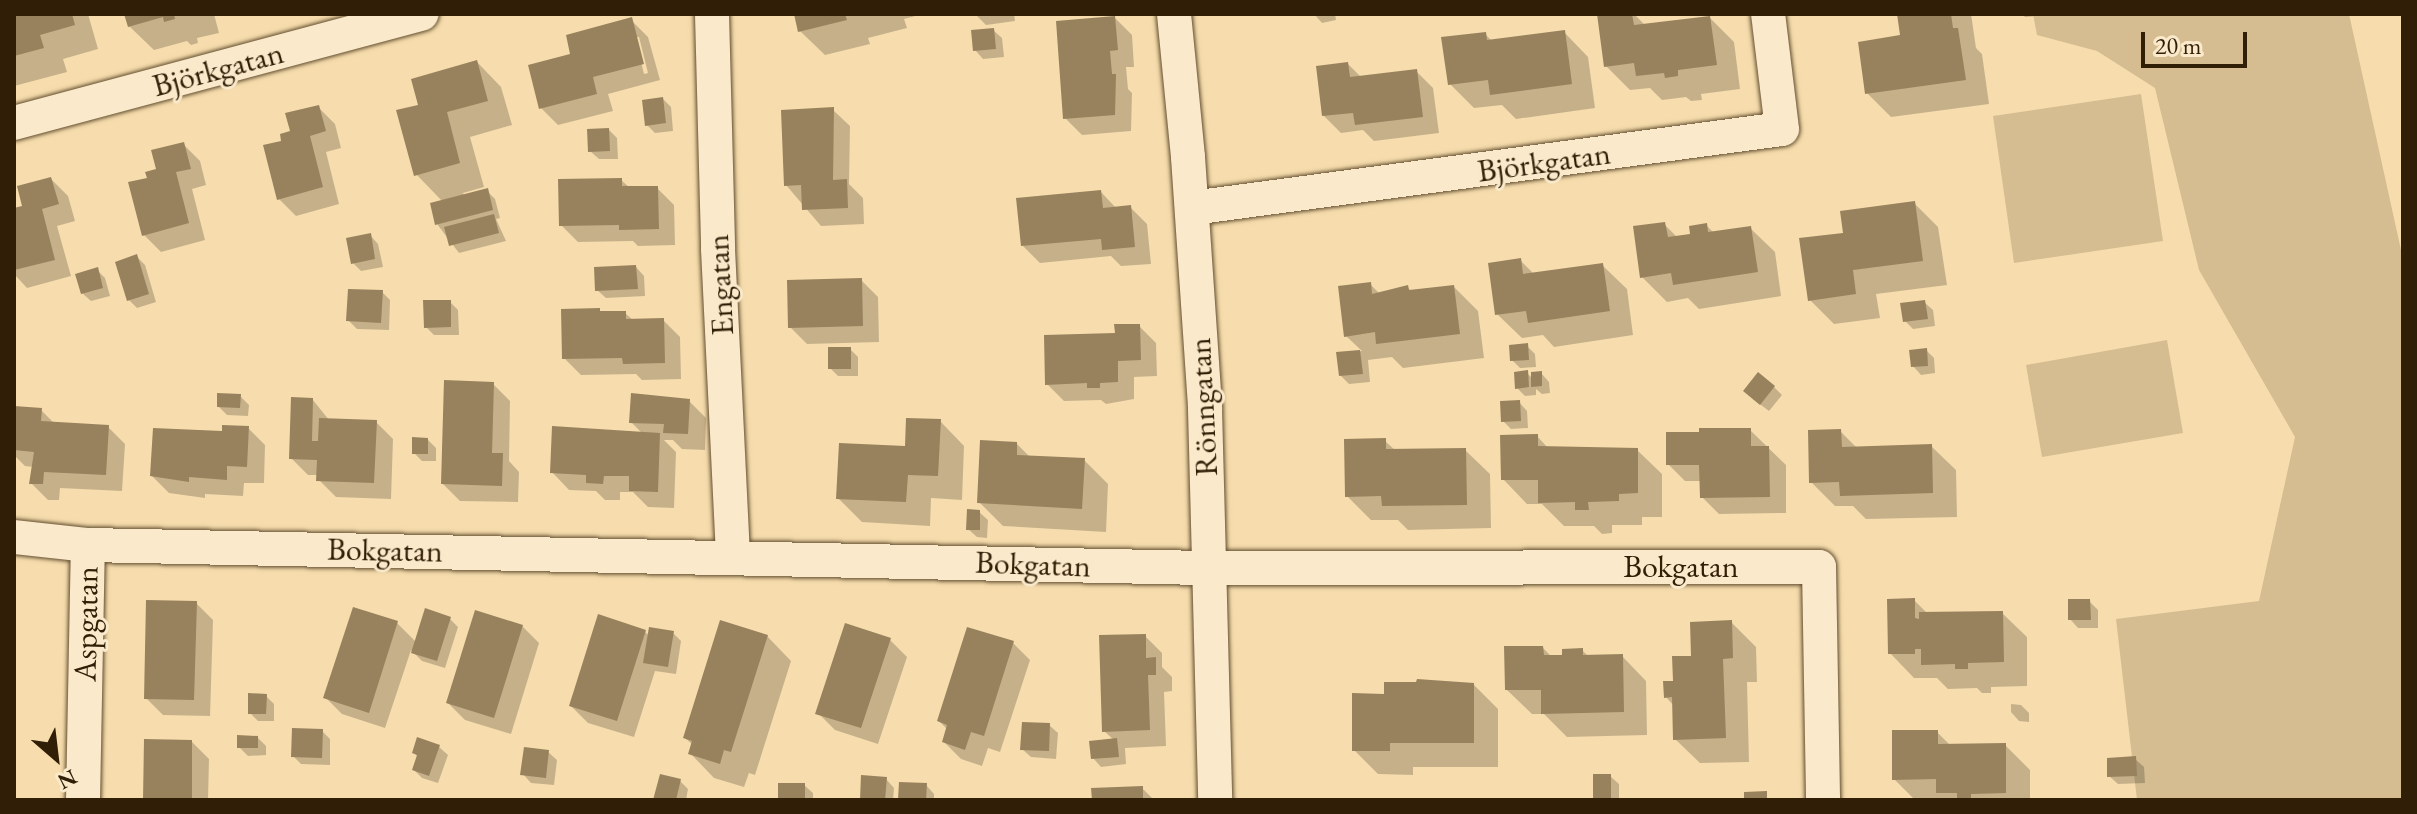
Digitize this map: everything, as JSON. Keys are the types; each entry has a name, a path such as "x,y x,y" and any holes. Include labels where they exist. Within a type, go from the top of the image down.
{"street":[{"name":"Björkgatan","path":"14,123 422,14"},
{"name":"Engatan","path":"712,14 718,249 733,556"},
{"name":"Rönngatan","path":"1174,14 1192,208 1205,409 1215,800"},
{"name":"Björkgatan","path":"1192,208 1782,129 1768,14"},
{"name":"Bokgatan","path":"14,537 88,545 1209,568 1819,567 1823,800"},
{"name":"Aspgatan","path":"83,800 88,545"}],"shaded area":[{"path":"2033,14 2349,14 2403,259 2403,800 2137,800 2116,619 2259,601 2295,437 2199,270 2155,88 2097,51 2037,35"},
{"path":"2141,94 2163,241 2014,263 1993,116"},
{"path":"2167,340 2183,433 2042,457 2026,365"}],"building":[{"path":"14,14 72,14 75,25 40,35 44,48 14,56"},
{"path":"124,14 174,14 175,19 164,22 163,17 128,27"},
{"path":"794,14 845,14 847,20 798,32"},
{"path":"1597,14 1632,14 1634,25 1710,16 1717,65 1678,70 1678,76 1665,78 1664,73 1636,76 1634,63 1604,67"},
{"path":"1897,14 1951,14 1953,28 1958,28 1966,80 1865,94 1858,42 1900,35"},
{"path":"1115,16 1118,50 1110,51 1112,74 1116,74 1115,115 1063,119 1056,21"},
{"path":"632,17 644,64 593,77 597,94 539,109 528,65 570,54 566,35"},
{"path":"994,28 996,49 973,51 971,30"},
{"path":"1565,30 1572,84 1490,95 1488,80 1448,85 1441,37 1486,32 1487,40"},
{"path":"477,60 488,101 447,112 460,163 414,176 396,110 418,105 411,79"},
{"path":"1348,62 1350,77 1417,69 1423,117 1355,125 1353,113 1322,116 1316,66"},
{"path":"663,97 666,123 645,126 642,100"},
{"path":"319,105 326,131 310,136 323,187 277,200 263,145 281,141 280,134 290,131 285,113"},
{"path":"834,107 833,180 847,179 848,208 802,210 801,185 784,186 781,110"},
{"path":"609,128 610,151 588,152 587,129"},
{"path":"184,142 191,169 176,172 189,223 142,236 128,182 147,178 145,172 156,169 151,150"},
{"path":"51,177 59,204 42,209 55,260 14,270 14,208 22,206 17,186"},
{"path":"622,178 622,186 658,186 659,229 619,230 619,225 559,226 558,179"},
{"path":"488,188 493,210 435,225 430,203"},
{"path":"1101,190 1103,208 1131,205 1135,247 1102,250 1101,239 1021,246 1016,198"},
{"path":"1915,201 1923,261 1853,270 1856,294 1808,301 1799,238 1843,233 1840,211"},
{"path":"494,214 499,233 449,246 444,227"},
{"path":"1665,222 1668,237 1690,234 1689,226 1707,223 1708,232 1751,226 1758,272 1673,285 1671,273 1640,278 1633,226"},
{"path":"371,233 375,259 351,264 346,238"},
{"path":"137,254 149,294 127,301 115,262"},
{"path":"1521,258 1523,274 1603,263 1610,311 1528,323 1526,311 1495,315 1488,263"},
{"path":"636,265 638,289 595,291 594,267"},
{"path":"98,267 103,288 81,294 75,274"},
{"path":"862,278 863,326 788,328 787,280"},
{"path":"1371,282 1372,294 1408,285 1409,290 1454,285 1460,334 1376,344 1375,332 1344,337 1338,286"},
{"path":"348,289 383,290 381,323 346,321"},
{"path":"423,300 451,300 451,327 424,328"},
{"path":"1925,300 1928,319 1903,322 1900,303"},
{"path":"600,308 600,311 626,311 626,319 664,318 665,363 623,364 622,358 562,359 561,309"},
{"path":"1114,324 1140,324 1141,360 1118,361 1118,382 1100,383 1100,388 1087,388 1087,383 1045,385 1044,335 1115,333"},
{"path":"1528,343 1529,360 1510,361 1509,345"},
{"path":"828,347 851,347 851,369 828,369"},
{"path":"1927,348 1928,366 1911,367 1909,350"},
{"path":"1360,350 1363,374 1339,376 1336,352"},
{"path":"1528,370 1529,387 1515,389 1514,372"},
{"path":"1542,371 1542,386 1531,387 1531,372"},
{"path":"1758,372 1775,386 1760,405 1743,391"},
{"path":"444,380 494,382 492,453 503,453 502,486 441,484"},
{"path":"217,393 241,394 240,408 217,407"},
{"path":"631,393 690,399 688,434 663,433 664,424 629,423"},
{"path":"291,397 313,398 312,441 318,441 319,418 377,420 374,483 316,481 317,460 289,459"},
{"path":"1520,400 1521,421 1501,422 1500,401"},
{"path":"14,406 42,408 41,421 109,425 106,475 44,472 43,484 29,484 34,452 14,450"},
{"path":"906,418 941,419 938,476 908,475 906,502 836,499 839,443 905,446"},
{"path":"222,425 249,426 247,467 227,466 227,480 189,477 189,482 150,476 153,428 222,431"},
{"path":"552,426 660,433 658,492 629,491 629,476 604,476 603,484 586,483 586,475 550,473"},
{"path":"1699,428 1751,428 1751,446 1769,446 1770,497 1700,498 1699,465 1666,465 1666,432 1699,432"},
{"path":"1841,429 1842,447 1932,444 1933,493 1840,496 1839,482 1809,483 1808,430"},
{"path":"1538,434 1538,446 1638,448 1638,493 1619,494 1619,501 1588,502 1589,510 1575,510 1575,502 1538,503 1538,480 1501,480 1500,435"},
{"path":"412,437 428,438 428,454 412,454"},
{"path":"1386,438 1386,449 1466,448 1467,505 1382,506 1381,496 1345,497 1344,439"},
{"path":"980,440 1017,442 1017,455 1085,458 1082,509 977,503"},
{"path":"967,509 980,510 980,530 966,530"},
{"path":"1915,598 1915,618 1919,619 1919,612 2003,611 2004,662 1968,663 1968,669 1955,669 1955,664 1921,665 1921,649 1915,649 1915,654 1888,654 1887,599"},
{"path":"2068,599 2090,599 2091,620 2068,620"},
{"path":"146,600 197,601 194,700 144,699"},
{"path":"353,607 398,621 369,713 323,698"},
{"path":"425,608 451,617 437,661 411,653"},
{"path":"475,610 523,625 494,718 446,703"},
{"path":"598,614 646,630 617,721 569,706"},
{"path":"720,620 768,635 731,752 724,750 720,764 688,754 692,741 683,738"},
{"path":"1732,620 1733,658 1723,659 1726,738 1673,740 1672,697 1664,698 1663,681 1673,681 1672,656 1691,656 1690,622"},
{"path":"845,623 891,638 861,728 815,714"},
{"path":"649,627 674,631 668,667 643,663"},
{"path":"967,627 1014,641 984,736 971,732 965,750 942,742 947,725 937,721"},
{"path":"1146,634 1146,658 1156,657 1156,675 1148,675 1150,730 1102,732 1099,635"},
{"path":"1504,646 1543,646 1544,655 1562,655 1562,649 1583,648 1583,655 1623,654 1624,712 1541,714 1541,690 1505,690"},
{"path":"1417,679 1474,683 1474,743 1390,743 1390,751 1352,751 1352,693 1384,694 1384,682 1416,682"},
{"path":"248,693 267,694 266,714 248,714"},
{"path":"1022,722 1050,723 1049,751 1020,750"},
{"path":"292,728 323,729 322,758 291,757"},
{"path":"1892,730 1938,730 1938,744 2006,743 2006,793 1971,794 1971,798 1957,798 1957,793 1936,793 1936,779 1892,780"},
{"path":"237,735 258,736 258,748 237,748"},
{"path":"417,737 440,745 429,776 412,770 417,755 412,753"},
{"path":"1117,738 1119,757 1091,759 1089,741"},
{"path":"144,739 192,740 192,800 143,800"},
{"path":"524,747 549,750 546,778 520,775"},
{"path":"2136,756 2137,776 2107,777 2107,758"},
{"path":"660,774 681,779 676,800 653,800"},
{"path":"1593,774 1611,774 1611,798 1593,798"},
{"path":"861,775 887,777 885,800 860,800"},
{"path":"899,782 927,783 926,800 898,800"},
{"path":"778,783 805,783 805,800 778,800"},
{"path":"1143,786 1143,800 1092,800 1091,788"},
{"path":"1767,791 1767,800 1744,800 1744,792"}]}
